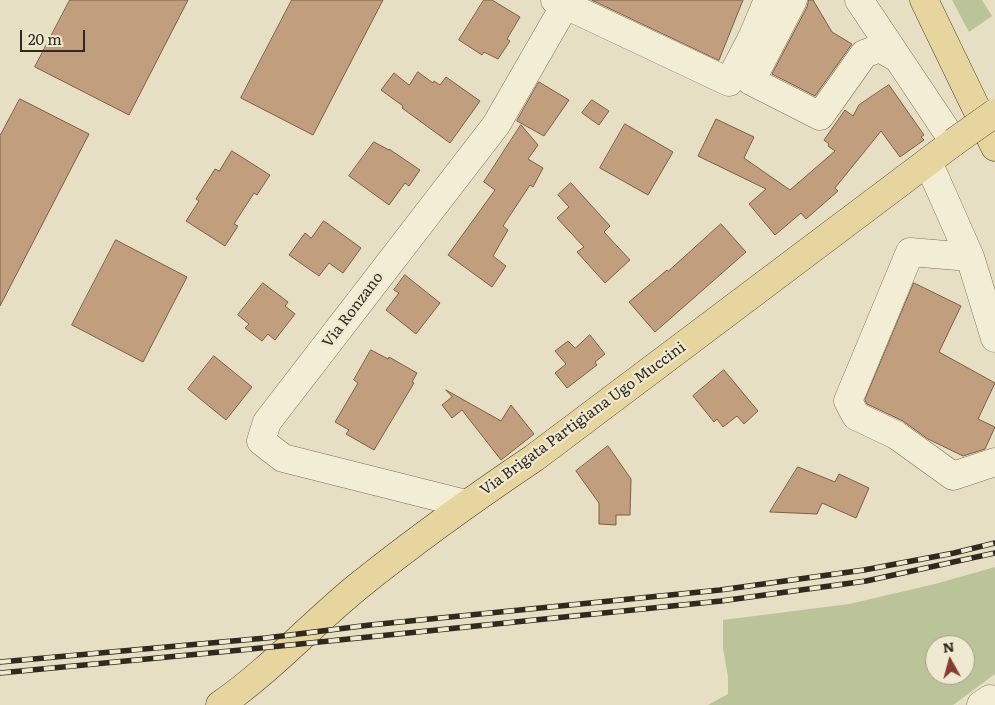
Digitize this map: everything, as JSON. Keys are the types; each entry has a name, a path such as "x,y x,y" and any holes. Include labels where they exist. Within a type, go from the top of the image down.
{"main road":[{"path":"925,2 995,147"},
{"name":"Via Brigata Partigiana Ugo Muccini","path":"220,705 246,687 356,589 466,504 534,458 995,113"}],"street":[{"path":"563,2 729,82 753,36 768,0"},
{"path":"793,0 750,81 820,116 864,54 880,48 897,58"},
{"path":"859,0 954,142"},
{"name":"Via Ronzano","path":"466,504 283,458 261,441 267,422 496,125 563,2"},
{"path":"928,162 970,257 995,338"},
{"path":"970,257 910,252 848,401 856,416 896,435 952,476 995,462"}],"green space":[{"path":"952,0 982,0 992,16 969,32"},
{"path":"995,567 995,674 953,705 708,705 728,694 728,677 723,648 723,620 849,604 935,584"}],"building":[{"path":"70,0 188,0 129,115 35,67"},
{"path":"292,0 383,0 313,135 241,98"},
{"path":"484,0 492,0 520,17 507,39 510,41 498,59 484,52 482,55 459,40"},
{"path":"592,0 743,0 719,60"},
{"path":"809,0 813,0 832,32 852,44 815,96 772,74"},
{"path":"418,72 433,83 434,81 440,85 446,77 480,101 450,143 381,90 394,73 409,85"},
{"path":"539,82 569,100 544,136 517,121"},
{"path":"889,85 924,135 921,137 924,140 900,157 881,131 835,188 838,191 806,219 801,213 775,235 749,204 766,189 698,156 716,119 754,137 744,158 790,190 835,151 824,140 845,110 853,116 859,105"},
{"path":"20,99 89,134 0,306 0,136"},
{"path":"592,100 609,111 599,125 582,113"},
{"path":"625,124 673,152 648,195 600,168"},
{"path":"521,125 538,145 528,159 543,168 533,187 530,185 503,226 508,230 493,256 506,266 492,287 448,255 495,190 484,182"},
{"path":"374,142 389,149 420,170 409,186 405,183 389,205 349,176"},
{"path":"232,151 270,175 257,195 254,193 234,224 238,226 225,246 186,221 199,201 196,199 215,169 219,171"},
{"path":"571,183 610,226 604,232 630,260 605,283 577,252 584,247 557,218 569,207 558,195"},
{"path":"324,221 361,248 343,273 329,263 319,276 289,255 305,233 311,238"},
{"path":"721,224 746,252 655,332 629,302 668,271"},
{"path":"116,240 187,277 143,362 72,325"},
{"path":"405,275 440,303 416,334 386,310 399,293 394,290"},
{"path":"263,283 288,302 285,306 295,314 275,340 268,334 262,341 245,328 249,324 238,315"},
{"path":"914,283 961,306 939,352 995,383 978,419 995,427 985,449 963,456 928,439 903,421 867,404 865,400"},
{"path":"590,335 605,354 595,362 597,365 567,388 555,373 566,364 555,351 568,341 575,348"},
{"path":"371,350 388,359 389,357 417,373 412,382 414,383 374,450 346,434 349,430 335,422 358,383 354,380"},
{"path":"214,356 252,387 226,420 188,389"},
{"path":"724,370 758,411 744,424 737,416 723,427 717,419 714,422 693,396"},
{"path":"446,390 501,421 511,405 534,434 501,460 462,410 452,418 442,405 452,397"},
{"path":"608,446 631,479 630,515 616,515 616,525 599,524 599,503 576,471"},
{"path":"798,467 835,482 839,474 869,488 856,518 822,503 817,514 770,512"}],"railway":[{"path":"0,662 266,638 370,625 720,590 864,570 954,553 995,543"},
{"path":"0,673 721,601 866,581 995,553"}]}
